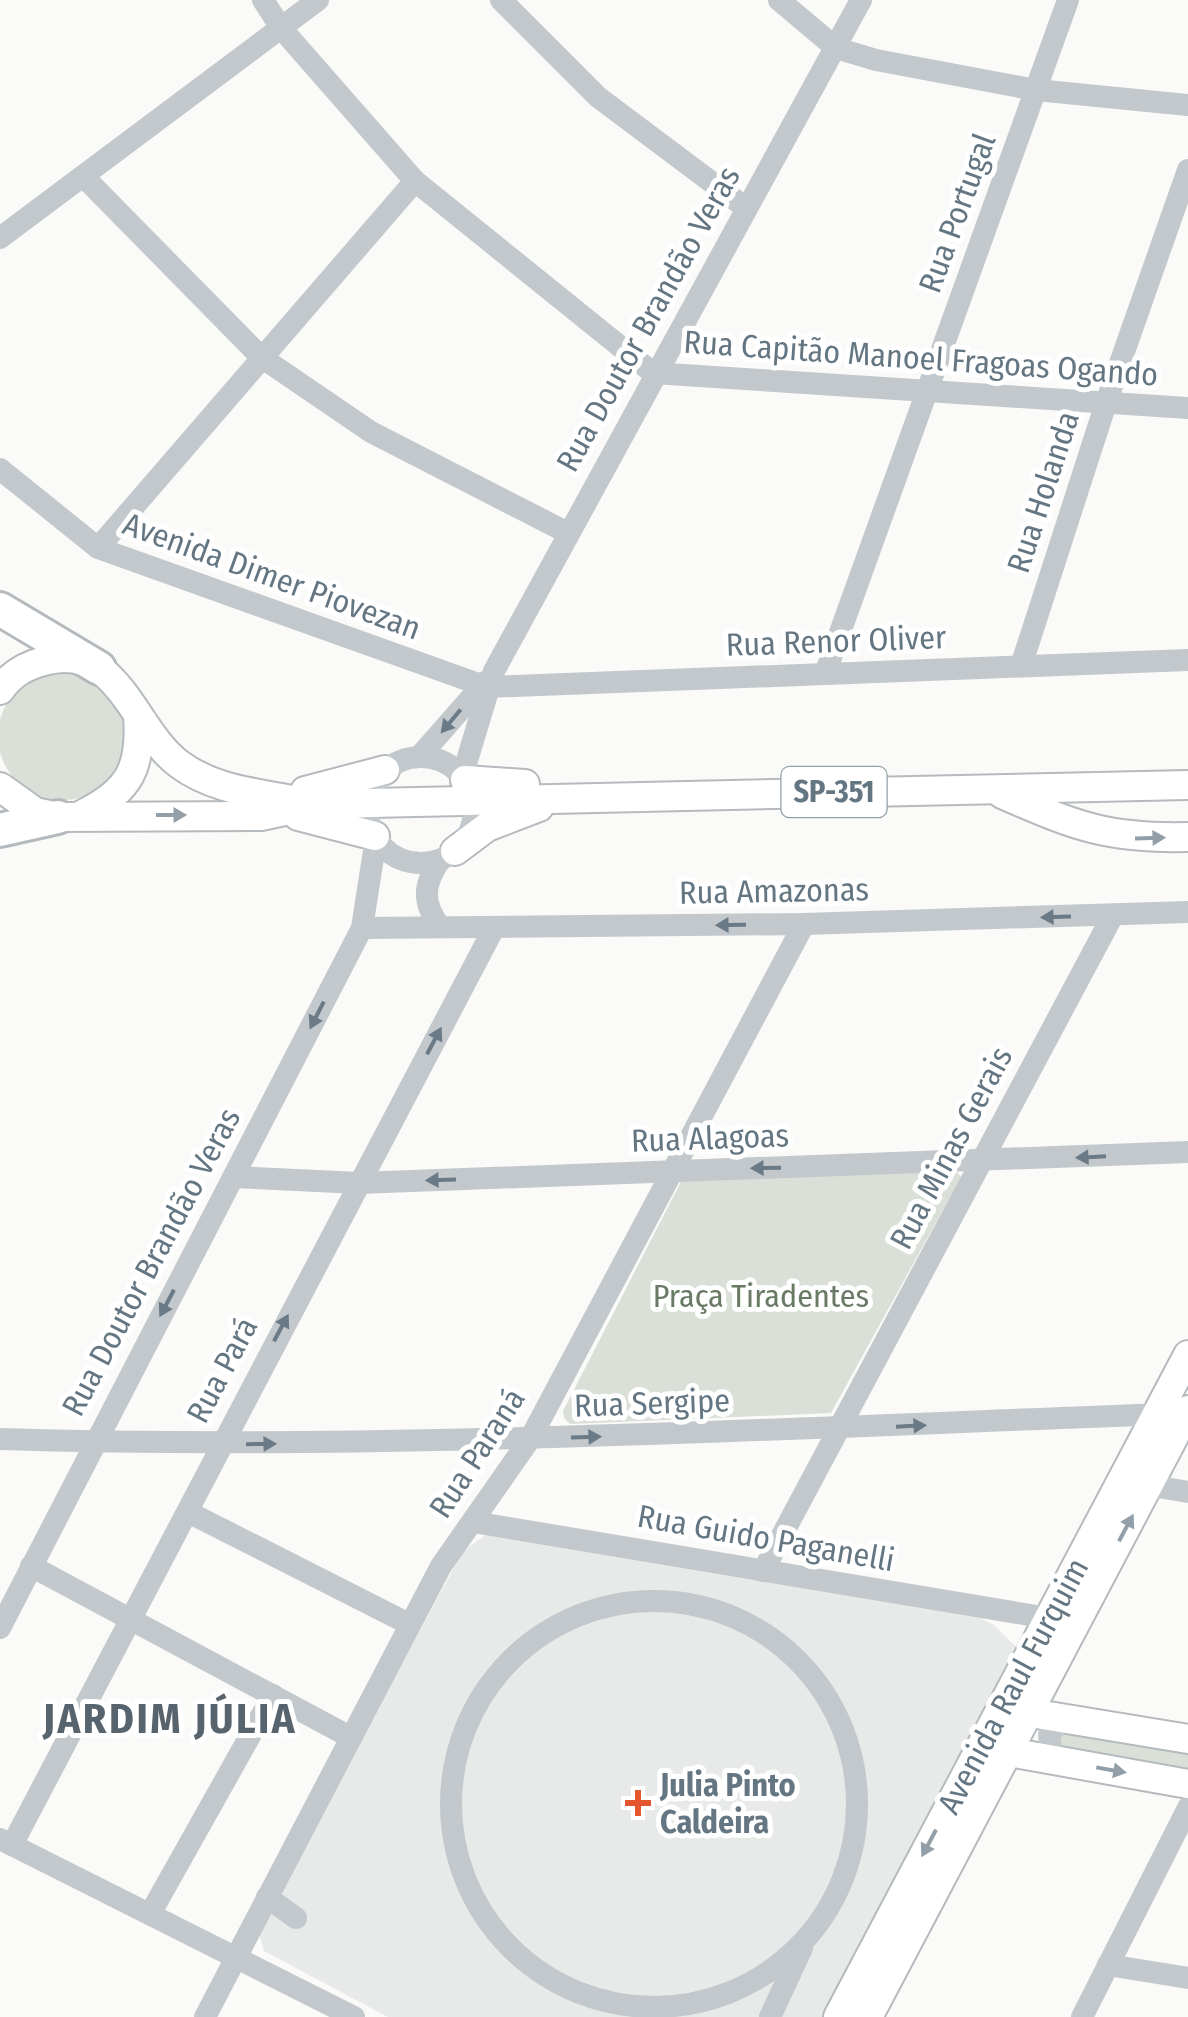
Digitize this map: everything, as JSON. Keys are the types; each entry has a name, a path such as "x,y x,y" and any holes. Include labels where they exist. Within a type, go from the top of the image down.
{"highway":[{"path":"0,609 99,668"},
{"path":"0,830 70,816"}],"main road":[{"path":"3,684 28,665 52,659 76,660 99,668"},
{"name":"SP-351","path":"99,668 123,688 138,715 180,765 261,804"},
{"path":"70,816 110,801 130,777 140,747 138,715"},
{"path":"261,804 385,770"},
{"name":"SP-351","path":"0,786 35,812 70,816 261,804 368,803 467,786 574,799 1188,785"},
{"path":"467,786 676,795"},
{"name":"SP-351","path":"991,790 1071,824 1129,839 1188,837"},
{"path":"447,855 506,818 574,799"},
{"path":"261,804 376,837"},
{"name":"Avenida Raul Furquim","path":"868,2017 994,1750 1135,1483 1156,1414 1188,1355"},
{"name":"Avenida Raul Furquim","path":"1014,1711 1048,1618 1135,1483 1187,1412"},
{"path":"1014,1711 1188,1739"},
{"path":"994,1750 1188,1784"},
{"name":"Avenida Raul Furquim","path":"838,2017 994,1750"}],"street":[{"name":"Rua Capitão Manoel Fragoas Ogando","path":"263,0 280,28 415,181 654,373 1188,408"},
{"path":"0,238 318,0"},
{"path":"500,0 598,96 746,208"},
{"path":"779,0 836,48 876,60 1036,90 1188,105"},
{"name":"Rua Doutor Brandão Veras","path":"419,756 488,681 861,0"},
{"name":"Rua Portugal","path":"826,674 1068,0"},
{"name":"Rua Holanda","path":"1021,666 1106,403 1188,170"},
{"path":"83,176 261,357 370,432 568,533"},
{"path":"98,548 415,181"},
{"name":"Avenida Dimer Piovezan","path":"0,469 98,548 488,681"},
{"name":"Rua Renor Oliver","path":"488,681 826,674 1188,660"},
{"path":"440,928 429,912 426,880 467,837 467,786 488,681"},
{"path":"447,855 404,860 376,837 368,803 385,770 419,756 437,759 467,786"},
{"name":"Rua Doutor Brandão Veras","path":"0,1628 362,928 376,837"},
{"name":"Rua Amazonas","path":"362,928 804,924 1188,912"},
{"name":"Rua Minas Gerais","path":"763,1571 1113,915"},
{"name":"Rua Paraná","path":"205,2017 408,1624 440,1566 530,1439 804,924"},
{"name":"Rua Pará","path":"6,1841 131,1619 219,1445 494,928"},
{"name":"Rua Alagoas","path":"234,1177 359,1183 978,1163 1188,1152"},
{"name":"Rua Sergipe","path":"0,1438 219,1445 530,1439 1187,1412"},
{"path":"1135,1483 1188,1492"},
{"path":"188,1512 408,1624"},
{"name":"Rua Guido Paganelli","path":"474,1522 1048,1618"},
{"path":"31,1566 350,1737"},
{"path":"770,2017 787,1989 803,1944 850,1863 858,1816 848,1742 817,1681 784,1646 745,1620 700,1603 629,1599 582,1610 534,1639 476,1700 457,1744 452,1838 465,1884 489,1926 522,1961 607,2004 635,2012 701,2004 766,1975 803,1944"},
{"path":"150,1914 273,1696"},
{"path":"1053,1760 1049,1735 1062,1719"},
{"path":"1082,2017 1188,1808"},
{"path":"6,1841 354,2017"},
{"path":"267,1897 296,1918"},
{"path":"1108,1965 1188,1978"},
{"path":"701,2004 726,2017"}],"shaded area":[{"name":"Julia Pinto Caldeira","path":"486,1535 980,1618 994,1625 1015,1646 1021,1657 837,2017 388,2017 264,1951 258,1930 463,1551"}],"green space":[{"path":"62,672 86,677 107,691 121,712 126,736 121,760 107,781 86,795 62,800 38,795 17,781 3,760 -2,736 3,712 17,691 38,677"},
{"name":"Praça Tiradentes","path":"956,1171 961,1177 831,1413 570,1424 564,1418 563,1411 684,1176"},
{"path":"1045,1725 1188,1748 1188,1776 1040,1751"}],"place":[{"name":"Julia Pinto Caldeira","path":"638,1803"}],"district":[{"name":"JARDIM JÚLIA","path":"170,1719"}]}
